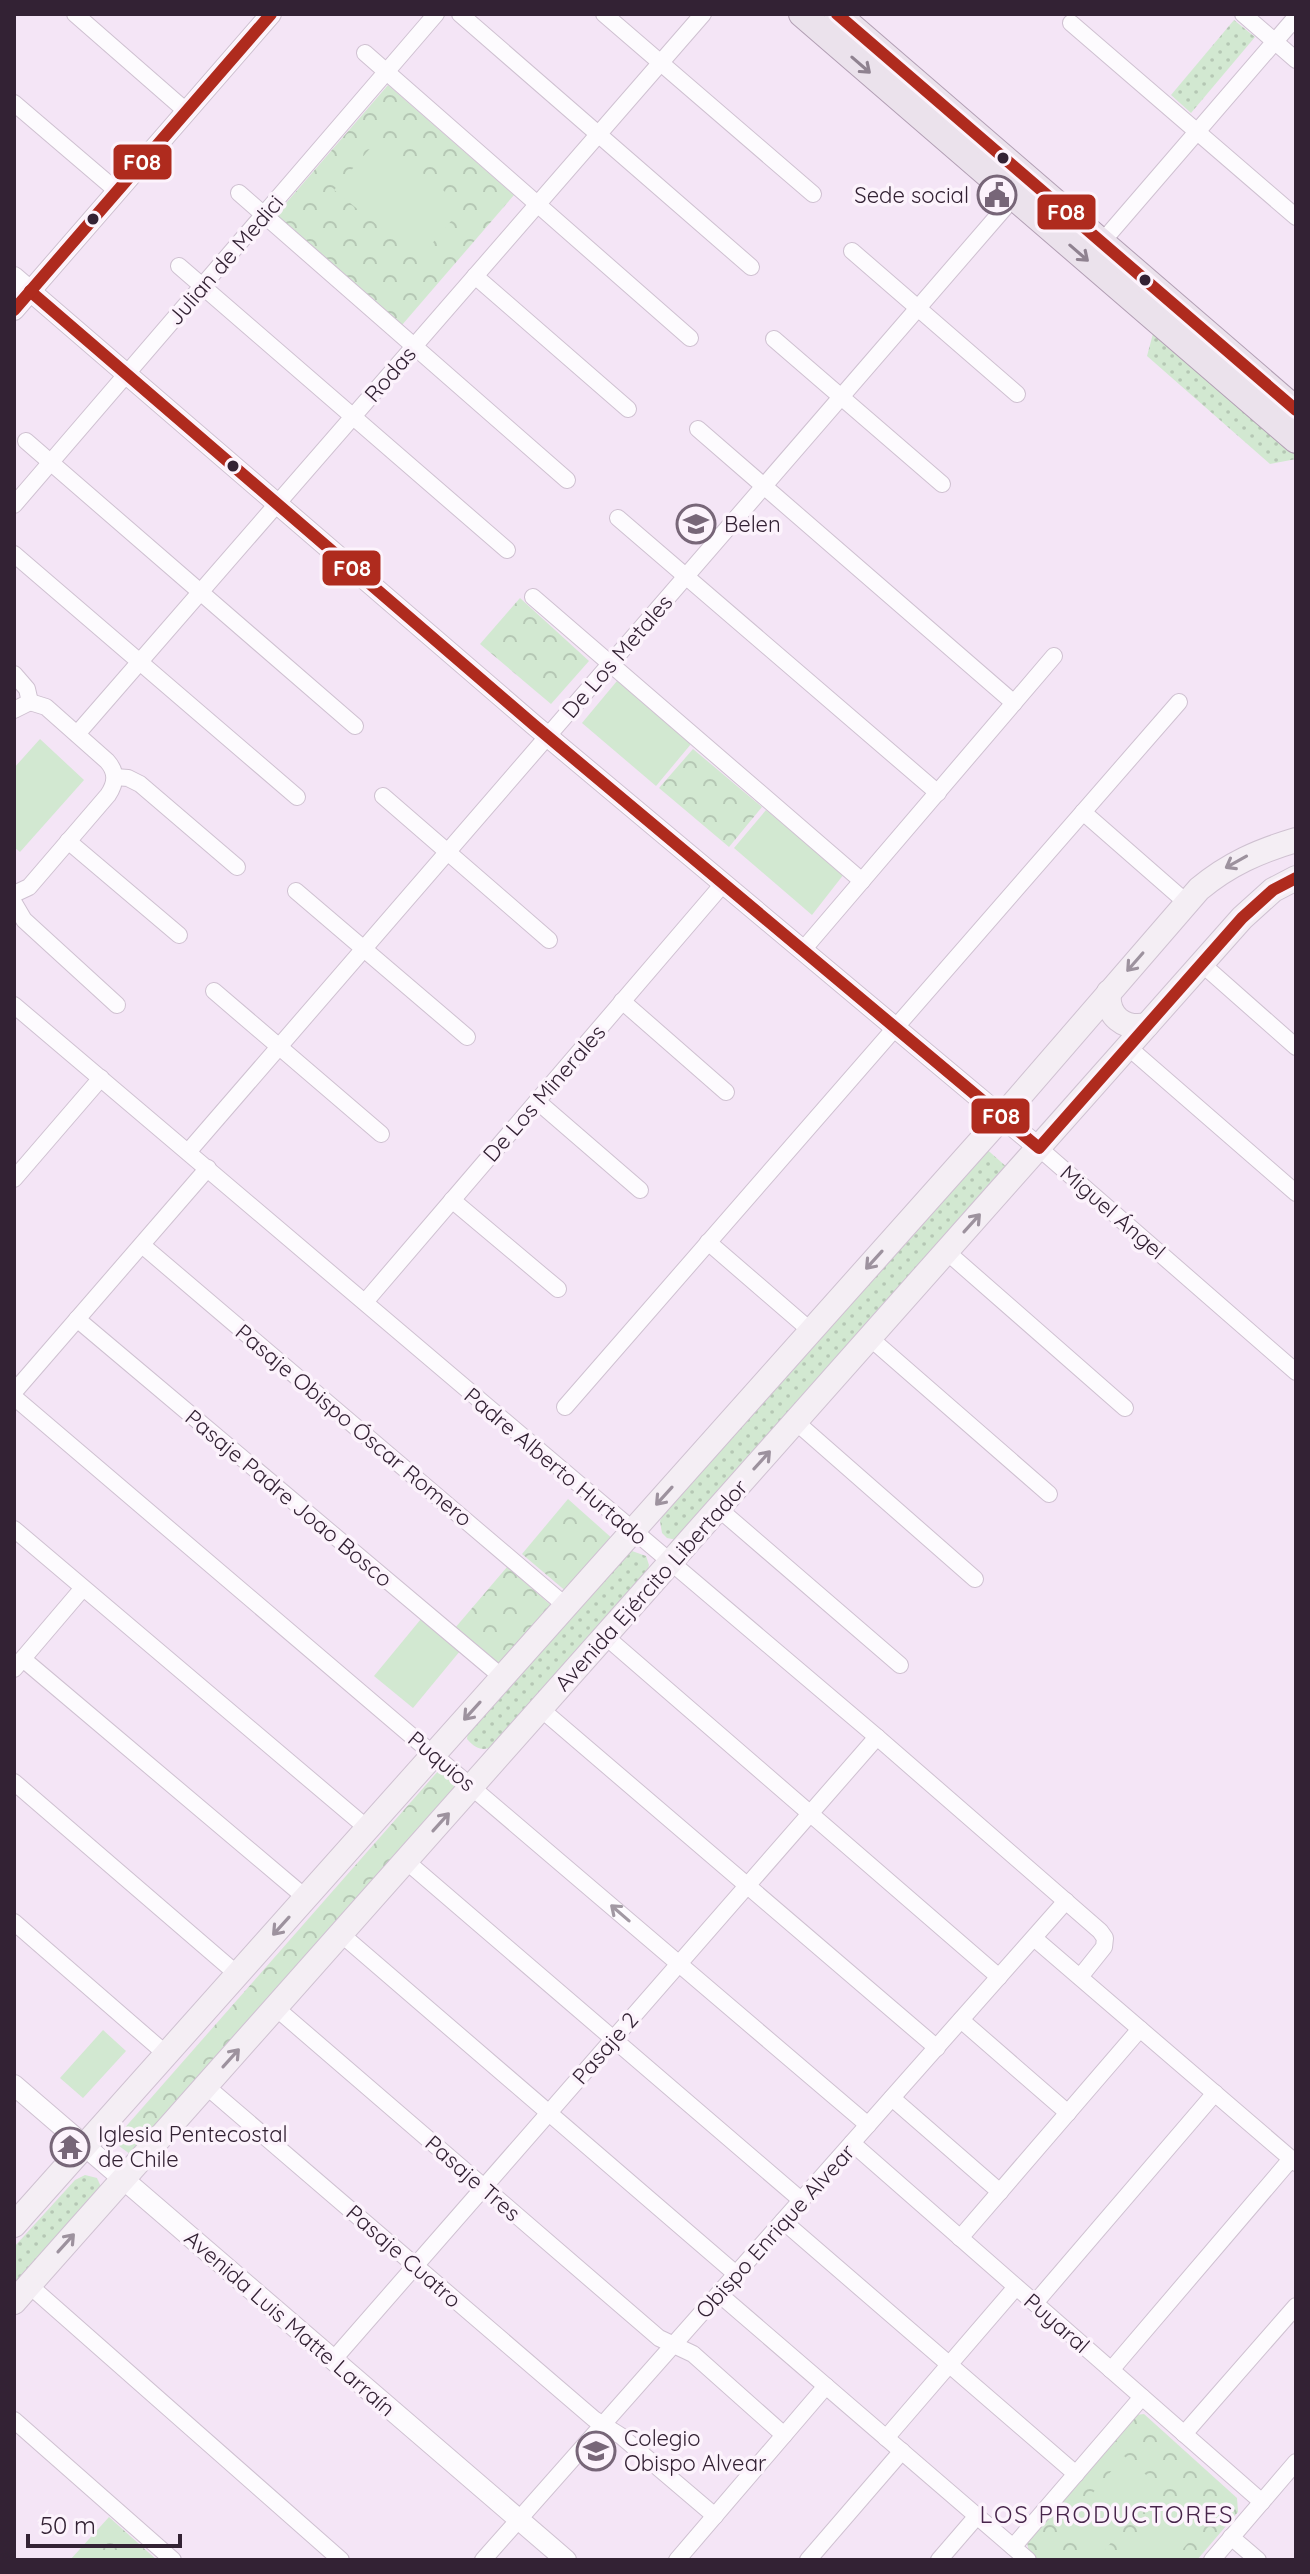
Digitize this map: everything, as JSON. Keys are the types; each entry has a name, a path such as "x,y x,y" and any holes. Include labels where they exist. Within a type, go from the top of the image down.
{"main road":[{"path":"802,14 1296,440"},
{"path":"837,14 1296,410"},
{"path":"14,2225 1001,1118 1187,903 1228,866 1261,850 1296,840"},
{"name":"Avenida Ejército Libertador","path":"22,2293 1147,1025 1257,903 1296,878"},
{"path":"1109,992 1109,1006 1117,1019 1131,1026 1147,1025"}],"street":[{"path":"75,14 186,111"},
{"name":"Julian de Medici","path":"14,505 436,14"},
{"path":"460,14 751,267"},
{"path":"604,14 813,194"},
{"name":"Rodas","path":"77,734 703,14"},
{"path":"1243,14 1296,60"},
{"path":"14,310 186,111 262,17"},
{"path":"1102,242 1296,17"},
{"path":"1071,23 1296,217"},
{"path":"365,53 690,338"},
{"path":"14,103 117,191"},
{"path":"239,193 567,480"},
{"name":"De Los Metales","path":"188,1152 1014,197"},
{"path":"852,251 1017,394"},
{"path":"179,266 507,550"},
{"path":"475,276 628,409"},
{"name":"Miguel Ángel","path":"14,277 548,736 1039,1148 1296,1372"},
{"path":"774,339 942,484"},
{"path":"698,429 1014,703"},
{"path":"26,441 355,726"},
{"path":"618,518 938,793"},
{"path":"14,554 297,797"},
{"path":"533,597 862,881"},
{"path":"802,951 1054,656"},
{"path":"14,674 27,689 30,702"},
{"path":"14,710 30,702 46,707 107,761 115,777 108,795 29,887 14,894"},
{"path":"565,1407 1179,702"},
{"path":"115,777 128,778 140,784 237,867"},
{"path":"383,796 549,940"},
{"path":"1083,812 1187,903"},
{"path":"68,841 179,935"},
{"name":"De Los Minerales","path":"365,1302 723,884"},
{"path":"296,891 467,1037"},
{"path":"14,903 24,920 117,1005"},
{"path":"1202,964 1296,1047"},
{"path":"214,991 381,1134"},
{"path":"622,1001 726,1092"},
{"name":"Padre Alberto Hurtado","path":"14,1005 1066,1901 1105,1938 1104,1947 1080,1977"},
{"path":"1128,1047 1296,1193"},
{"path":"14,1179 101,1078"},
{"path":"537,1101 640,1190"},
{"path":"14,1395 208,1168"},
{"path":"452,1200 558,1289"},
{"path":"708,1242 811,1331"},
{"name":"Pasaje Obispo Óscar Romero","path":"142,1245 566,1606"},
{"path":"947,1252 1125,1408"},
{"name":"Pasaje Padre Joao Bosco","path":"77,1319 502,1677"},
{"path":"870,1338 1049,1494"},
{"name":"Puquios","path":"14,1395 868,2125"},
{"path":"796,1422 975,1579"},
{"path":"719,1509 900,1665"},
{"path":"14,1529 367,1828"},
{"path":"83,1588 18,1664 306,1898"},
{"path":"605,1636 999,1977"},
{"path":"541,1709 937,2048"},
{"name":"Pasaje 2","path":"333,2360 877,1737"},
{"path":"14,1782 237,1974"},
{"path":"406,1861 801,2200"},
{"name":"Obispo Enrique Alvear","path":"483,2560 1066,1901"},
{"path":"14,1922 166,2054"},
{"path":"341,1934 736,2274"},
{"path":"1034,1938 1293,2161 1111,2370"},
{"name":"Pasaje Tres","path":"276,2008 659,2338 693,2354 784,2435"},
{"path":"961,2020 1068,2113"},
{"path":"960,2238 1140,2029"},
{"name":"Avenida Luis Matte Larraín","path":"14,2085 566,2560"},
{"name":"Pasaje Cuatro","path":"206,2086 594,2419 621,2436 715,2516"},
{"path":"1035,2303 1215,2093"},
{"path":"892,2098 1000,2192"},
{"name":"Puyaral","path":"852,2143 1262,2502"},
{"path":"783,2221 1076,2474"},
{"path":"886,2438 1016,2287"},
{"path":"22,2293 341,2560"},
{"path":"719,2294 1028,2560"},
{"path":"1184,2434 1296,2306"},
{"path":"677,2560 826,2386"},
{"path":"1013,2547 1142,2397"},
{"path":"14,2420 173,2560"},
{"path":"808,2560 902,2451"},
{"path":"1212,2560 1296,2462"},
{"path":"939,2560 977,2516"},
{"path":"1231,2537 1258,2560"}],"green space":[{"path":"1234,20 1255,37 1191,113 1171,95"},
{"path":"388,85 514,195 402,325 274,217"},
{"path":"380,137 463,207 419,259 334,190"},
{"path":"1158,315 1296,434 1296,459 1270,464 1147,356"},
{"path":"520,598 589,661 551,704 480,644"},
{"path":"617,681 691,744 656,786 582,723"},
{"path":"40,739 84,780 20,852 14,847 14,768"},
{"path":"693,749 762,807 729,847 659,788"},
{"path":"766,810 844,874 812,915 734,848"},
{"path":"983,1146 1009,1169 677,1540 667,1538 662,1533 660,1521 666,1509"},
{"path":"568,1499 614,1540 568,1593 522,1554"},
{"path":"632,1551 646,1556 649,1565 646,1576 495,1746 483,1749 474,1745 467,1739 468,1731 622,1554"},
{"path":"507,1567 553,1607 501,1668 455,1628"},
{"path":"421,1619 460,1651 413,1708 374,1676"},
{"path":"439,1770 459,1789 130,2154 119,2146 122,2131"},
{"path":"103,2030 126,2051 83,2098 60,2078"},
{"path":"85,2175 97,2178 101,2187 14,2294 14,2247 75,2180"},
{"path":"1144,2414 1237,2498 1238,2512 1197,2560 1037,2560 1029,2553 1027,2542 1136,2415"},
{"path":"1124,2456 1159,2486 1104,2551 1069,2521"},
{"path":"1169,2495 1204,2525 1173,2560 1115,2560"},
{"path":"109,2517 157,2560 70,2560"}],"transit line":[{"name":"F08","path":"14,310 271,14"},
{"name":"F08","path":"837,14 1296,410"},
{"name":"F08","path":"30,291 534,725 1039,1148 1242,918 1273,890 1296,878"}],"place":[{"name":"Sede social","path":"997,195"},
{"name":"Belen","path":"696,524"},
{"name":"Iglesia Pentecostal de Chile","path":"70,2147"},
{"name":"Colegio Obispo Alvear","path":"596,2451"}],"district":[{"name":"LOS PRODUCTORES","path":"1107,2515"}]}
